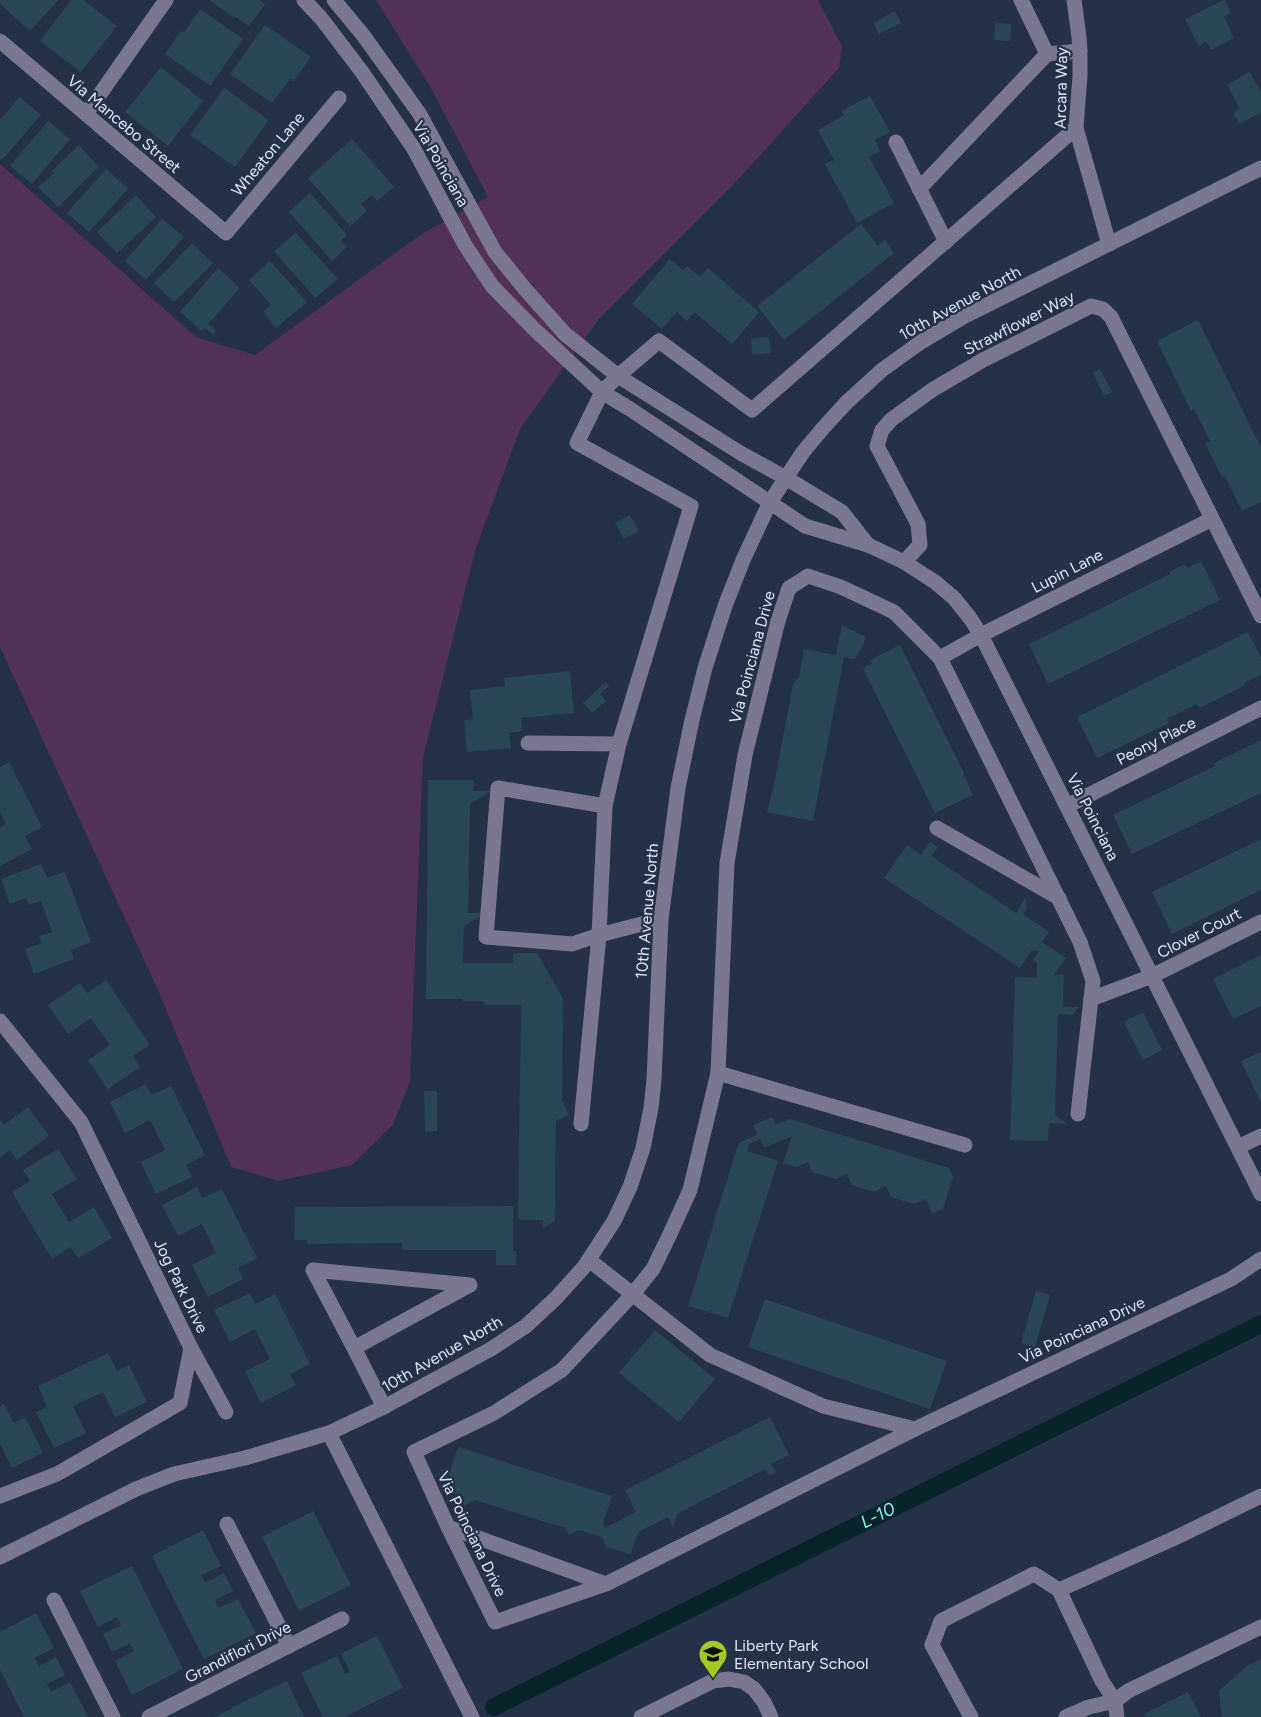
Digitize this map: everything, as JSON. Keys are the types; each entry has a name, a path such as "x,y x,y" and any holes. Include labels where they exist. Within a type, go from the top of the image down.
{"street":[{"path":"86,114 166,0"},
{"name":"Via Poinciana","path":"304,0 321,18 362,72 414,149 465,244 492,286 602,392 805,526 868,545 904,562 935,582 954,598 981,634 1238,1148"},
{"name":"Via Poinciana","path":"334,0 363,35 419,113 495,252 560,328 618,376 742,454 842,512 868,545"},
{"path":"1021,0 1047,54"},
{"name":"Arcara Way","path":"1074,0 1080,51 1076,128 1109,244"},
{"name":"Via Mancebo Street","path":"0,41 226,233"},
{"path":"919,189 1047,54 1080,51"},
{"name":"Wheaton Lane","path":"226,233 339,98"},
{"path":"581,1124 599,935 605,806 619,744 691,506 577,443 602,392 659,340 752,410 1076,128"},
{"path":"896,142 946,242"},
{"name":"10th Avenue North","path":"0,1557 136,1489 174,1474 245,1458 329,1433 384,1407 491,1349 526,1326 556,1298 589,1260 614,1221 630,1187 643,1148 654,1080 661,919 678,788 705,668 739,569 770,502 803,452 846,403 882,370 921,342 963,317 1261,168"},
{"name":"Strawflower Way","path":"904,562 920,545 918,524 877,446 882,430 892,419 932,390 983,360 1091,306 1103,309 1111,317 1261,616"},
{"path":"549,343 560,328"},
{"name":"Lupin Lane","path":"940,658 981,634 1212,519"},
{"name":"Via Poinciana Drive","path":"1078,1114 1094,981 1080,942 940,658 894,612 841,587 808,576 789,588 778,621 745,755 727,863 718,1073 690,1190 653,1269 562,1370 494,1413 414,1452 495,1622 606,1584 915,1429 1231,1279 1261,1259"},
{"name":"Peony Place","path":"1067,806 1261,708"},
{"path":"528,743 619,744"},
{"path":"605,806 498,788 486,936 572,944 661,919"},
{"path":"937,828 1059,898"},
{"name":"Clover Court","path":"1152,976 1261,922"},
{"path":"1091,999 1152,976"},
{"name":"Jog Park Drive","path":"0,1021 81,1122 191,1348 180,1403 57,1474 0,1496"},
{"path":"718,1073 965,1145"},
{"path":"1261,1136 1238,1148 1261,1194"},
{"path":"589,1260 710,1355 824,1406 915,1429"},
{"path":"354,1348 470,1285 313,1270 384,1407"},
{"path":"191,1348 226,1412"},
{"path":"329,1433 472,1717"},
{"path":"1059,1590 1261,1496"},
{"path":"227,1524 289,1646"},
{"path":"448,1527 606,1584"},
{"path":"971,1717 932,1644 941,1620 1034,1574 1059,1590 1102,1681 1115,1701 1117,1717"},
{"path":"54,1600 113,1717"},
{"name":"Grandiflori Drive","path":"149,1717 342,1619"},
{"path":"1066,1717 1089,1707 1115,1701 1128,1691 1261,1627"},
{"path":"641,1717 667,1711 713,1681 729,1679 744,1682 754,1689 764,1702 771,1717"}],"shaded area":[{"path":"376,0 818,0 842,46 839,68 732,186 598,320 520,429 475,551 423,757 410,1081 393,1125 352,1165 278,1181 231,1167 158,990 0,647 0,164 196,337 255,355 420,235 488,197 431,88"}],"building":[{"path":"0,0 58,0 30,31 0,4"},
{"path":"71,0 83,0 117,26 81,72 40,41"},
{"path":"209,0 260,0 265,4 249,26"},
{"path":"1223,0 1231,13 1224,17 1234,38 1211,50 1206,41 1199,46 1185,19"},
{"path":"200,9 243,39 210,86 165,54 181,31 184,33"},
{"path":"895,11 901,23 879,34 873,23"},
{"path":"995,23 1011,24 1010,41 994,40"},
{"path":"265,25 311,57 294,81 290,79 272,103 230,74"},
{"path":"161,67 203,101 168,146 125,112"},
{"path":"1250,72 1261,92 1261,112 1240,124 1233,113 1240,109 1227,85"},
{"path":"224,88 269,120 235,167 190,135"},
{"path":"870,96 890,132 875,140 880,151 869,157 894,203 857,223 825,164 834,160 818,130 844,115 841,111"},
{"path":"20,97 41,115 2,160 0,158 0,120"},
{"path":"48,121 70,139 32,184 10,166"},
{"path":"352,139 394,187 377,201 372,195 361,204 367,211 350,226 308,178"},
{"path":"79,145 99,167 58,207 38,187"},
{"path":"106,169 128,189 89,232 67,213"},
{"path":"310,193 347,235 341,241 347,247 332,261 289,212"},
{"path":"136,195 156,217 117,253 97,232"},
{"path":"162,219 184,237 146,280 125,261"},
{"path":"861,224 878,246 885,240 894,253 784,340 757,306"},
{"path":"296,233 338,279 315,298 274,251"},
{"path":"192,243 213,263 174,302 154,283"},
{"path":"670,259 683,270 687,266 700,277 708,268 759,312 732,344 694,312 687,321 677,312 662,329 632,304"},
{"path":"270,261 307,302 276,328 263,312 271,305 249,280"},
{"path":"218,268 240,288 208,324 216,331 213,334 205,328 202,331 180,312"},
{"path":"1198,320 1261,448 1261,502 1242,511 1205,443 1210,441 1194,409 1191,411 1157,341"},
{"path":"769,337 771,353 752,355 751,339"},
{"path":"1100,369 1112,392 1104,396 1093,372"},
{"path":"630,515 639,531 624,539 615,523"},
{"path":"1201,561 1220,600 1048,684 1029,644 1170,574 1169,572 1185,564 1187,568"},
{"path":"842,625 865,637 855,659 844,657 813,821 767,812 793,684 799,677 804,649 836,655"},
{"path":"1248,632 1261,658 1261,675 1199,708 1197,704 1167,719 1169,723 1097,758 1077,717"},
{"path":"900,645 973,795 935,813 863,668 872,664 870,660"},
{"path":"570,671 574,713 521,718 522,731 509,733 511,748 467,752 464,720 473,719 470,690 505,686 504,678"},
{"path":"606,682 609,686 600,694 606,701 592,713 583,703"},
{"path":"1261,740 1261,793 1132,854 1113,815 1215,766 1214,763"},
{"path":"9,762 42,827 25,836 32,849 0,866 0,827 6,824 0,813 0,767"},
{"path":"428,780 474,780 473,791 492,791 470,804 468,913 486,913 464,926 463,963 513,963 513,955 517,953 537,953 563,998 562,1101 569,1114 556,1121 555,1221 543,1228 543,1220 520,1220 518,1216 521,1005 485,1005 483,1001 463,1001 463,999 426,999"},
{"path":"1261,839 1261,890 1172,934 1152,892"},
{"path":"930,842 938,847 931,856 1016,913 1026,897 1026,910 1023,914 1049,932 1042,942 1066,958 1054,975 1064,975 1063,1007 1078,1007 1073,1015 1058,1014 1055,1115 1068,1124 1049,1123 1048,1141 1010,1140 1015,977 1037,978 1037,963 1033,960 1039,951 1032,950 1020,968 884,878 907,845 921,855"},
{"path":"41,864 47,878 65,872 91,942 71,950 74,959 34,974 25,949 42,943 39,936 52,932 41,901 29,905 26,898 10,904 1,879"},
{"path":"1261,955 1261,1006 1233,1019 1213,979"},
{"path":"106,980 150,1045 133,1056 140,1067 108,1089 88,1060 110,1045 91,1018 68,1034 48,1005 80,983 87,993"},
{"path":"1143,1012 1162,1050 1143,1060 1124,1022"},
{"path":"1261,1052 1261,1103 1241,1061"},
{"path":"146,1084 151,1095 171,1086 205,1155 186,1165 192,1177 156,1194 141,1162 165,1150 150,1120 125,1133 110,1102"},
{"path":"424,1091 437,1091 437,1131 425,1132"},
{"path":"28,1107 49,1136 17,1160 10,1150 0,1158 0,1119 4,1125"},
{"path":"772,1117 776,1125 790,1119 949,1168 953,1177 943,1209 932,1214 926,1199 914,1204 891,1197 886,1186 874,1192 852,1185 847,1174 836,1179 812,1172 808,1162 797,1167 783,1163 792,1136 764,1148 760,1139 749,1144 747,1151 778,1161 728,1318 688,1306 737,1148 740,1142 757,1135 753,1125"},
{"path":"58,1149 77,1179 52,1194 69,1222 94,1207 112,1238 78,1258 71,1247 52,1259 12,1192 30,1181 23,1170"},
{"path":"197,1187 202,1198 222,1189 257,1258 238,1268 243,1279 208,1297 192,1265 216,1253 202,1224 178,1236 162,1205"},
{"path":"513,1206 513,1251 516,1251 516,1265 496,1265 496,1250 402,1250 402,1243 307,1244 307,1240 294,1240 295,1207"},
{"path":"1036,1291 1050,1295 1035,1347 1021,1343"},
{"path":"250,1293 255,1304 275,1294 310,1364 290,1374 296,1385 261,1403 245,1371 270,1359 255,1329 230,1342 214,1310"},
{"path":"765,1299 947,1361 930,1409 748,1347"},
{"path":"655,1330 715,1379 679,1422 619,1373"},
{"path":"108,1353 117,1371 129,1365 147,1402 115,1417 103,1392 73,1406 86,1433 54,1448 36,1412 47,1407 38,1386"},
{"path":"4,1404 14,1423 25,1417 43,1453 12,1468 0,1444 0,1406"},
{"path":"770,1417 789,1455 771,1464 776,1472 769,1476 765,1469 678,1513 673,1528 668,1517 638,1532 631,1554 606,1547 602,1537 579,1530 569,1535 565,1528 475,1500 464,1506 458,1494 444,1490 458,1447 612,1496 603,1523 605,1528 636,1512 625,1490"},
{"path":"313,1511 351,1585 299,1611 262,1537"},
{"path":"203,1530 221,1566 201,1575 205,1583 224,1573 233,1591 215,1600 218,1608 238,1599 256,1633 204,1659 152,1556"},
{"path":"132,1566 183,1669 132,1695 115,1661 134,1651 130,1643 112,1652 103,1634 121,1625 117,1617 98,1627 80,1591"},
{"path":"36,1613 54,1648 34,1658 39,1666 56,1657 65,1675 47,1684 51,1692 70,1682 88,1717 24,1717 0,1670 0,1632"},
{"path":"377,1636 403,1688 344,1717 323,1717 301,1673 337,1656 345,1674 350,1672 341,1654"},
{"path":"1261,1660 1261,1717 1222,1717 1219,1691 1247,1666"},
{"path":"287,1681 304,1717 215,1717 249,1699"},
{"path":"1188,1692 1201,1717 1145,1717 1144,1714"}],"waterway":[{"name":"L-10","path":"494,1707 1261,1324"}],"place":[{"name":"Liberty Park Elementary School","path":"713,1680"}]}
